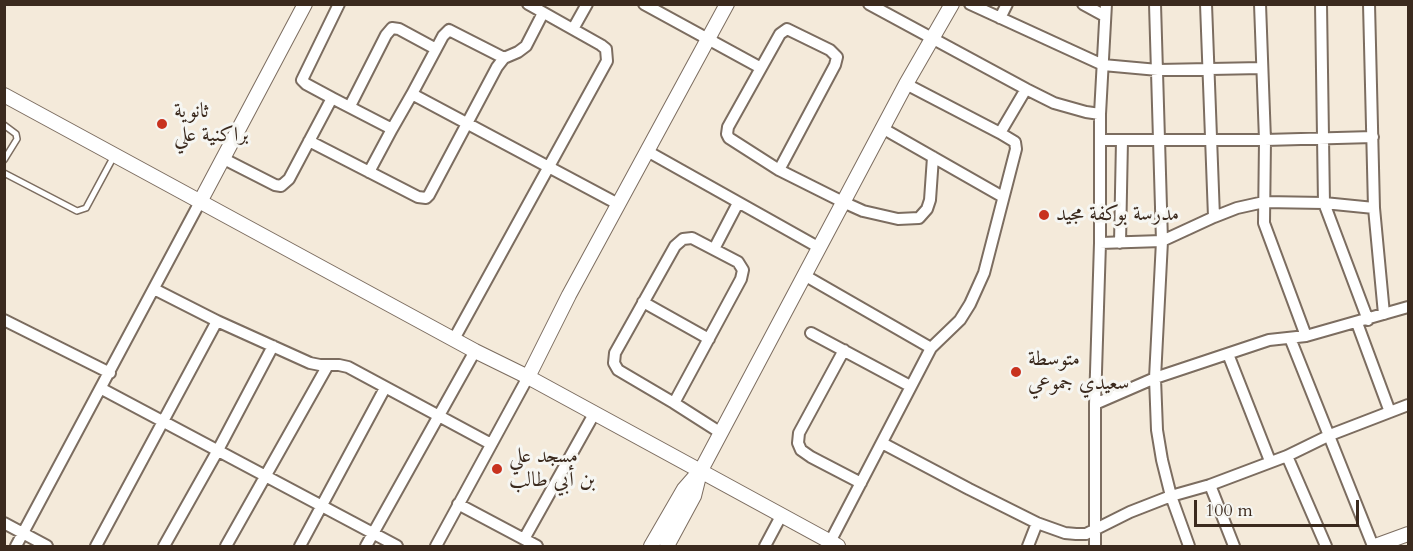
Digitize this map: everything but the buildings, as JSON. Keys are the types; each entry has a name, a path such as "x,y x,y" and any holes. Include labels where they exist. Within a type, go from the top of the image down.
{"main road":[{"path":"201,200 305,4"},
{"path":"528,377 568,295 727,4"},
{"path":"667,546 694,496 700,472 720,433 882,128 952,4"},
{"path":"4,95 834,544"},
{"path":"651,546 684,489 700,472"},
{"path":"1374,546 1408,534"}],"street":[{"path":"339,4 302,80 392,129"},
{"path":"454,339 547,167 608,61 606,49 601,45 528,4"},
{"path":"573,29 587,4"},
{"path":"644,4 761,68"},
{"path":"869,4 1054,103 1100,114"},
{"path":"888,15 893,4"},
{"path":"970,4 1103,66 1158,70 1262,68"},
{"path":"1000,18 1008,4"},
{"path":"1083,4 1106,10 1100,114 1095,546"},
{"path":"1155,4 1162,241 1155,378 1157,430 1171,496 1190,546"},
{"path":"1206,4 1214,217"},
{"path":"1260,4 1265,140 1263,213 1266,231 1306,336"},
{"path":"1321,4 1324,203 1390,412"},
{"path":"1369,4 1374,208 1384,314"},
{"path":"309,141 418,198 426,198 496,67 504,58 526,46 543,14"},
{"path":"350,106 386,35 392,28 399,29 436,49"},
{"path":"779,170 835,65 837,57 830,50 787,29 780,34 728,127 727,134 735,143 779,170 843,202 880,216 898,219 919,218 923,215 930,200 933,157"},
{"path":"369,172 446,32 453,30 504,58"},
{"path":"834,544 861,483 931,348 960,320 970,304 984,273 1016,149 1015,142 1000,133 906,84"},
{"path":"1000,133 1026,89"},
{"path":"412,94 618,204"},
{"path":"224,159 281,186 289,179 332,98"},
{"path":"882,128 1003,196"},
{"path":"1101,140 1265,140 1372,137"},
{"path":"1120,243 1122,140"},
{"path":"647,151 818,247"},
{"path":"16,546 102,389 201,200"},
{"path":"1100,243 1162,241 1237,208 1264,202 1324,203 1374,208"},
{"path":"714,249 738,203"},
{"path":"674,402 741,279 743,270 738,262 692,238 679,241 615,353 614,363 618,370 674,402 720,433"},
{"path":"804,275 931,348"},
{"path":"154,290 310,363 348,367 491,444"},
{"path":"643,302 709,339"},
{"path":"1095,404 1155,378 1269,340 1306,336 1408,307"},
{"path":"4,320 110,373"},
{"path":"96,546 217,321"},
{"path":"811,333 910,386"},
{"path":"1290,338 1374,546"},
{"path":"164,546 273,346"},
{"path":"843,350 799,434 798,443 801,450 811,457 861,483"},
{"path":"366,546 475,351"},
{"path":"1228,354 1270,461"},
{"path":"226,546 328,365"},
{"path":"436,546 528,377"},
{"path":"300,546 385,387"},
{"path":"102,389 398,546"},
{"path":"882,443 1037,523 1065,533 1086,534 1171,496 1210,485 1287,456 1330,435 1408,405"},
{"path":"458,504 530,544 594,414"},
{"path":"1287,456 1326,546"},
{"path":"1210,485 1234,546"},
{"path":"765,546 781,516"},
{"path":"4,523 46,546"},
{"path":"1028,546 1037,523"}],"lane":[{"path":"4,125 16,134 16,139 4,160"},
{"path":"4,173 77,211 86,208 115,155"}],"place":[{"name":"ثانوية براكنية علي","path":"162,124"},
{"name":"مدرسة بوكفة مجيد","path":"1044,215"},
{"name":"متوسطة سعيدي جموعي","path":"1016,372"},
{"name":"مسجد علي بن أبي طالب","path":"497,469"}]}
